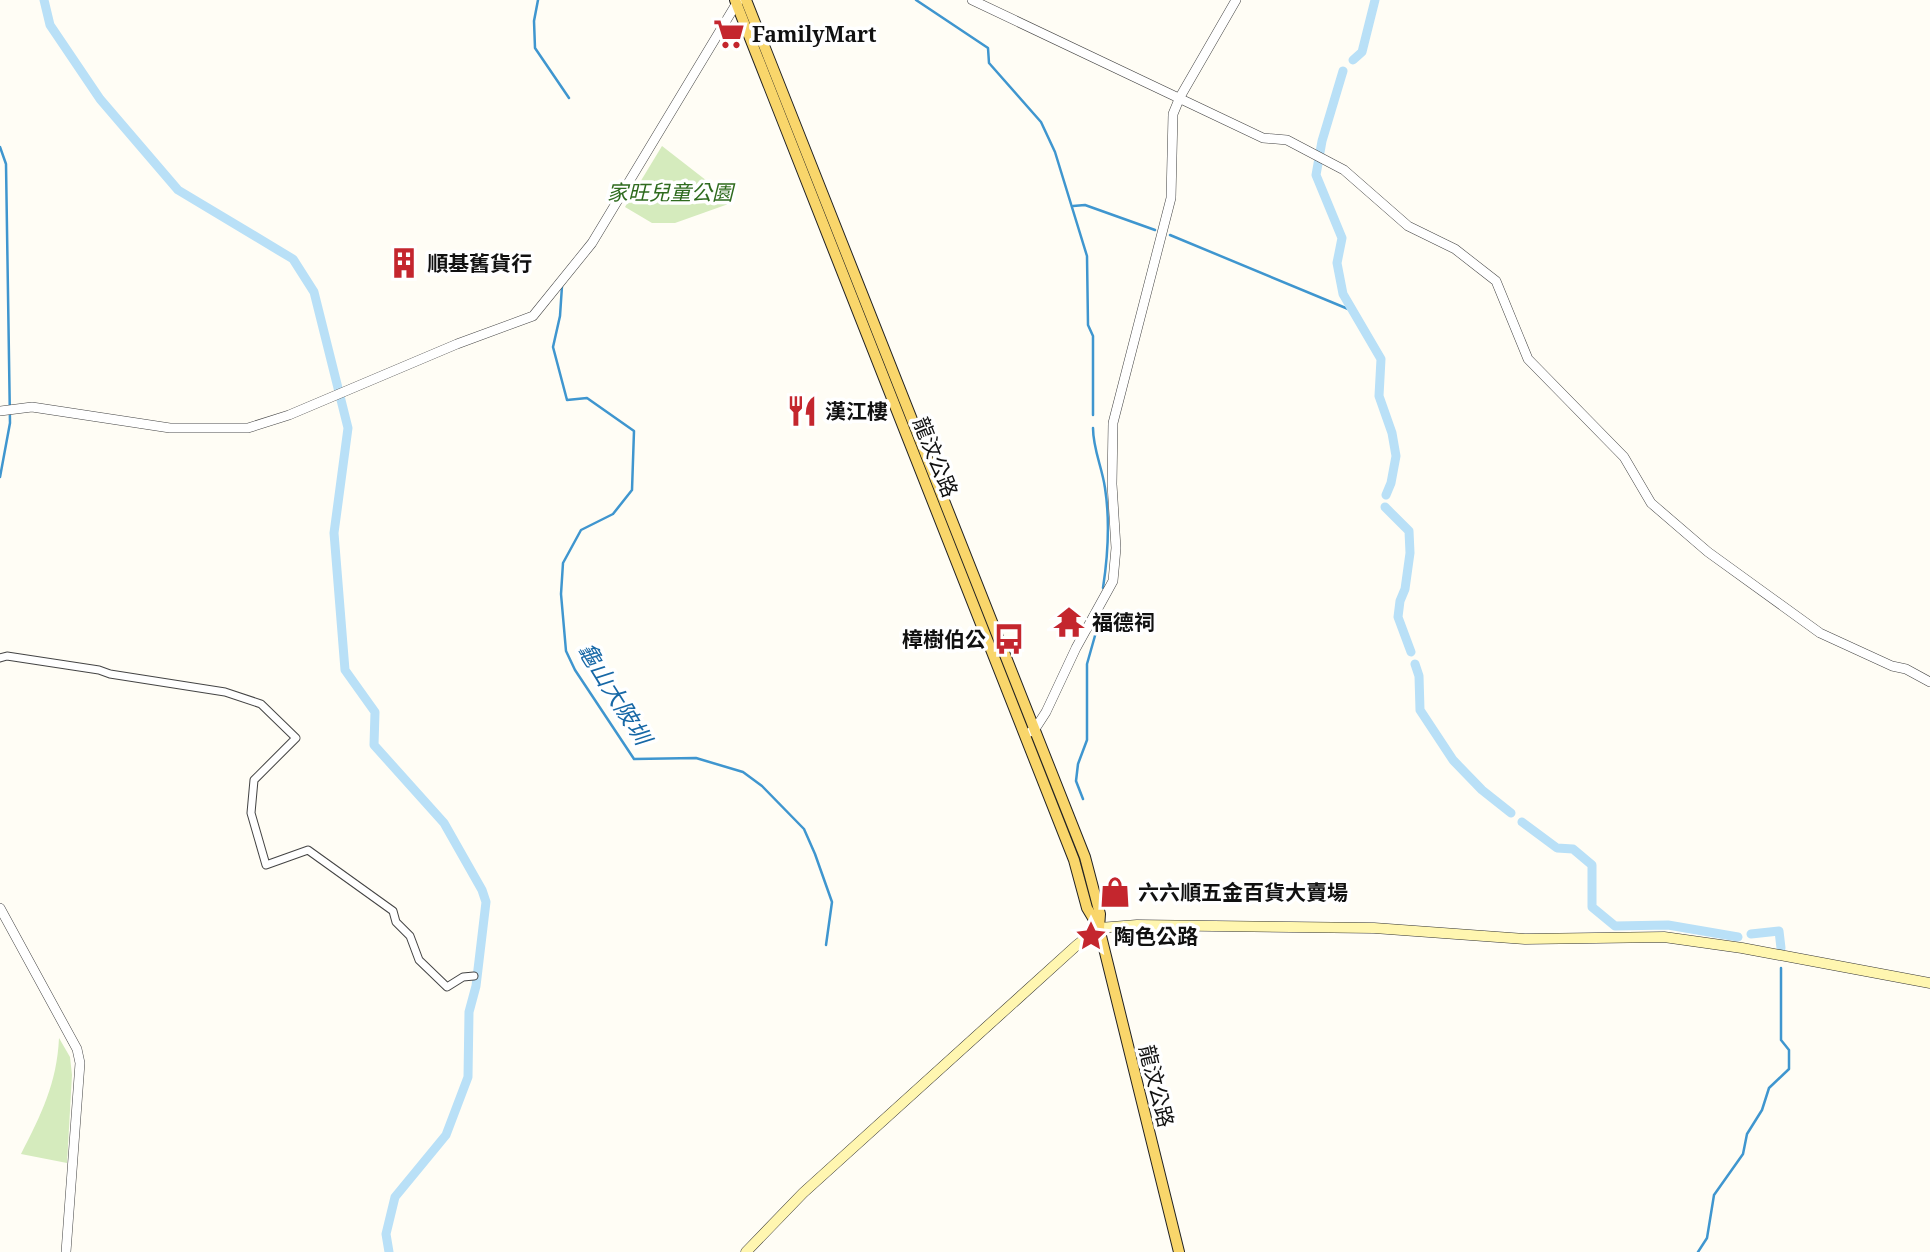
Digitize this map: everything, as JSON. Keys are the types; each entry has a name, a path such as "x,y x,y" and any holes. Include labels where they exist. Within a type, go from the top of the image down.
{"main road":[{"name":"龍汶公路","path":"739,1 1030,732 1085,857 1100,914 1099,928 1179,1252"},
{"path":"746,1252 803,1193 1099,928 1137,925 1374,928 1525,939 1664,937 1742,948 1930,983"}],"street":[{"path":"972,0 1263,138 1287,141 1324,159 1344,170 1408,226 1455,249 1496,281 1528,359 1624,457 1651,503 1708,552 1820,633 1892,666 1906,668 1930,682"},
{"path":"1030,732 1046,712 1076,648 1114,581 1116,548 1112,484 1113,423 1171,198 1173,114 1236,0"},
{"path":"2,410 32,407 170,428 248,428 289,415 457,344 533,316 592,243 739,1"},
{"path":"0,657 99,670 225,692 261,704 296,738 254,780 251,813 266,865 308,850 393,911 396,922 410,936 419,960 447,987 463,977 474,976"},
{"path":"0,908 77,1049 80,1063 66,1252"}],"green space":[{"name":"家旺兒童公園","path":"662,146 734,202 675,223 652,223 625,207"},
{"path":"59,1038 70,1057 72,1075 67,1163 21,1154 51,1084"}],"waterway":[{"path":"44,0 50,25 100,99 178,190 293,259 314,292 348,428 334,533 345,670 375,712 374,745 444,823 482,890 486,902 476,986 469,1012 468,1077 446,1135 395,1197 386,1234 389,1252"},
{"name":"龜山大陂圳","path":"538,0 534,21 535,48 569,98"},
{"path":"916,0 988,48 989,63 1041,122 1055,152 1087,256 1088,325 1093,336 1093,415"},
{"path":"1353,60 1362,52 1375,0"},
{"path":"1343,71 1322,141 1316,175 1342,238 1337,263 1343,294 1381,359 1379,396 1392,433 1396,456 1386,495"},
{"path":"0,147 6,164 10,423 0,477"},
{"path":"1073,206 1085,205 1155,230"},
{"path":"1170,235 1353,311"},
{"name":"龜山大陂圳","path":"562,286 560,316 553,347 567,400 587,398 634,431 632,490 613,514 581,530 563,563 561,594 566,651 575,670 634,759 696,758 743,772 762,786 804,829 832,902 826,945"},
{"path":"1093,428 1107,512 1103,588"},
{"path":"1385,507 1409,531 1410,553 1398,617 1411,652"},
{"path":"1083,799 1076,781 1078,764 1087,740 1087,664 1100,618"},
{"path":"1415,664 1419,676 1420,710 1453,760 1482,790 1511,813"},
{"path":"1522,822 1557,848 1573,849 1592,865 1592,907 1615,926 1668,925 1738,937"},
{"path":"1751,934 1779,931 1781,948"},
{"path":"1698,1252 1707,1238 1714,1195 1743,1154 1747,1134 1762,1110 1769,1088 1789,1069 1789,1050 1781,1040 1781,968"}],"place":[{"name":"FamilyMart","path":"729,34"},
{"name":"順基舊貨行","path":"404,263"},
{"name":"漢江樓","path":"802,411"},
{"name":"福德祠","path":"1069,622"},
{"name":"樟樹伯公","path":"1009,639"},
{"name":"六六順五金百貨大賣場","path":"1115,892"},
{"name":"陶色公路","path":"1091,936"}]}
